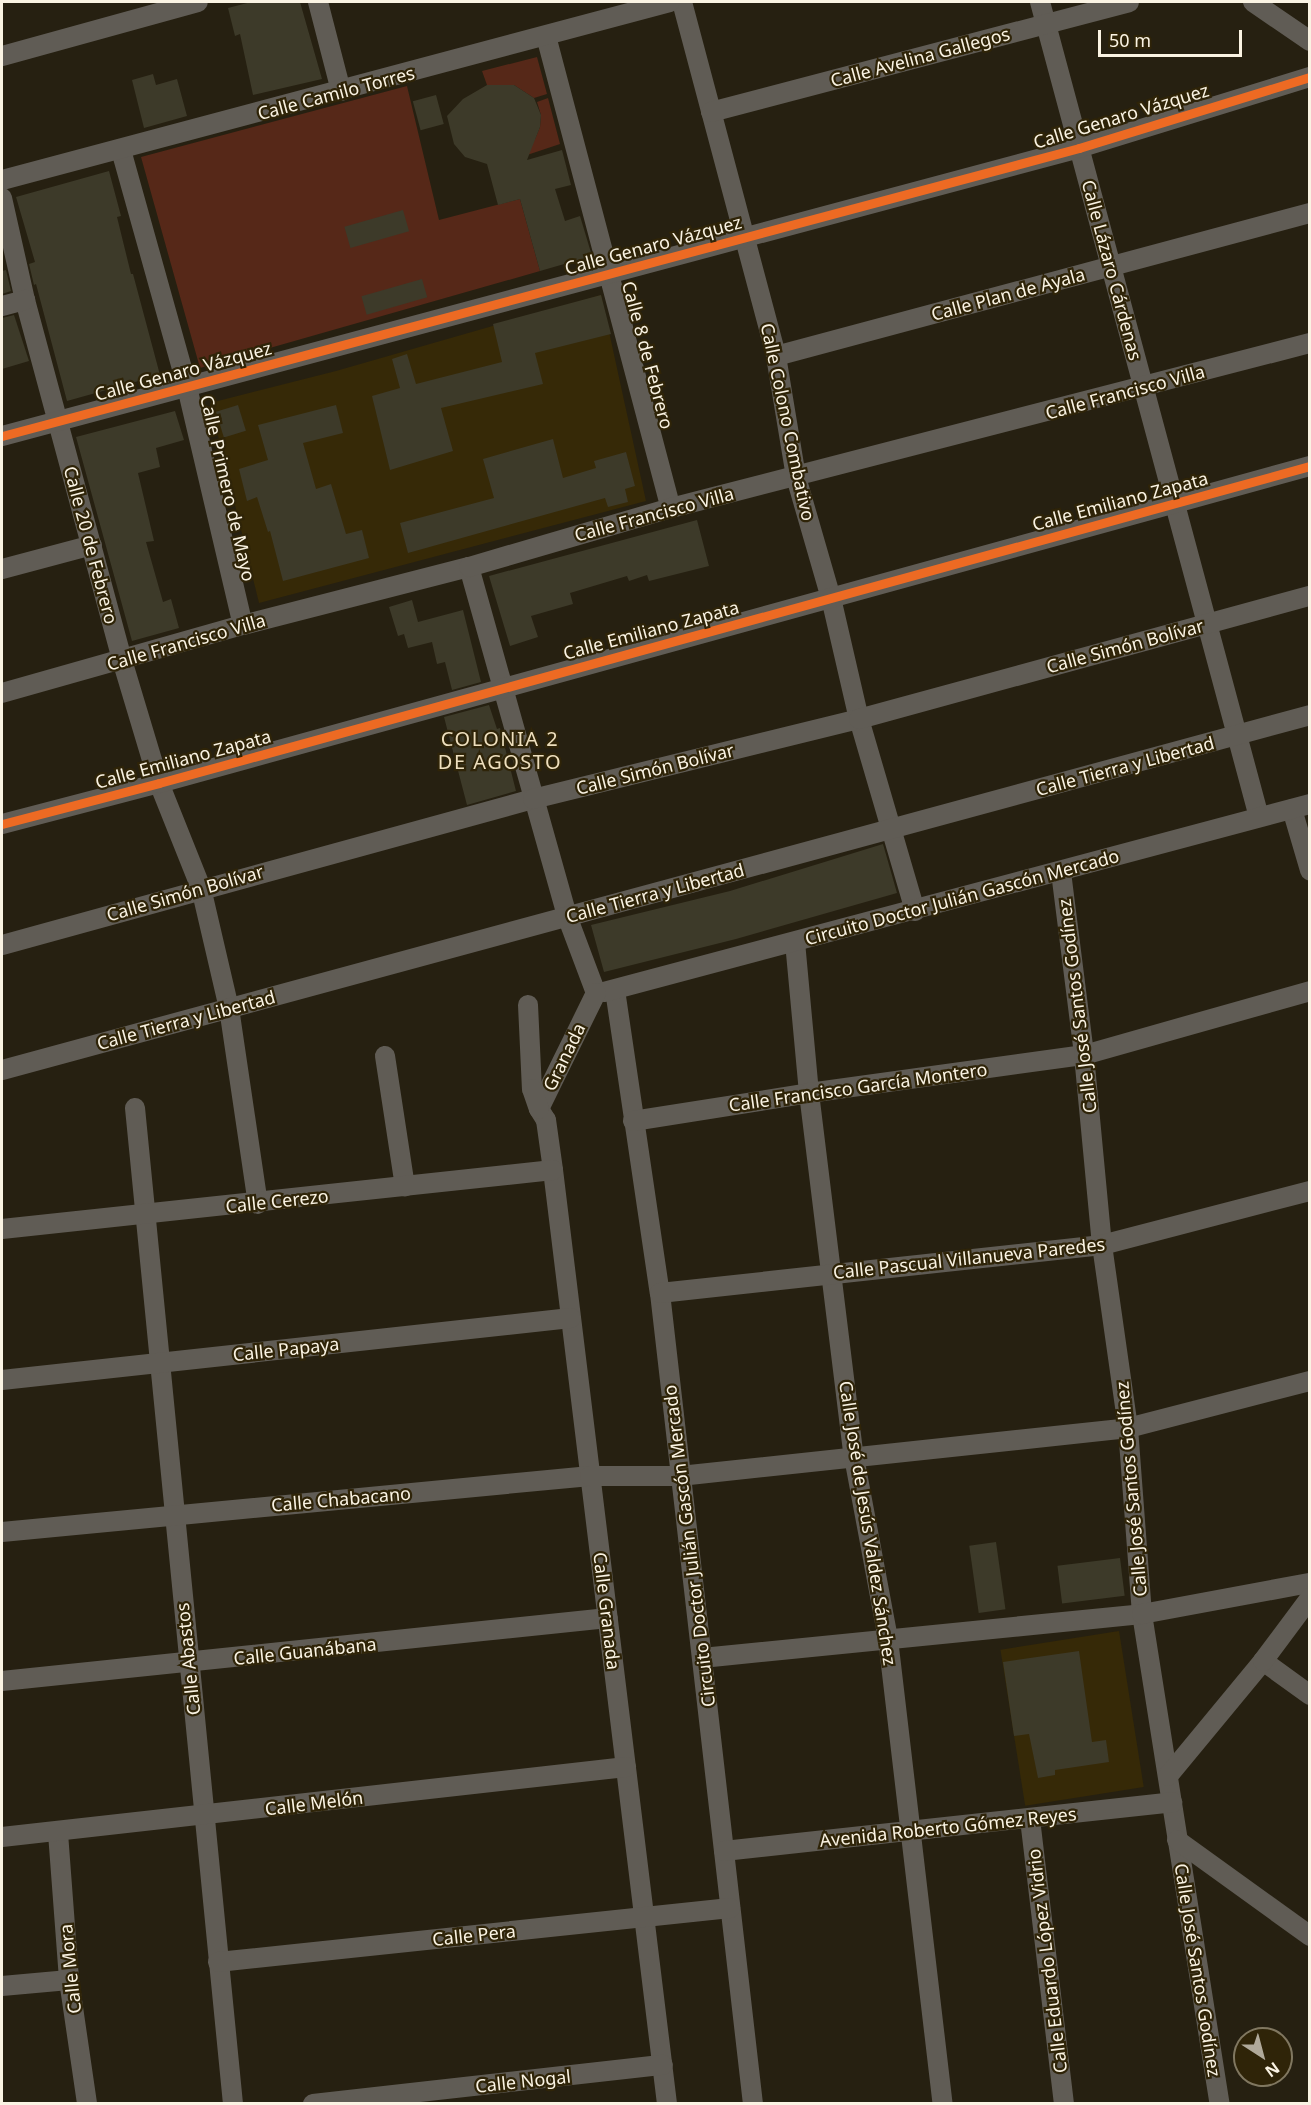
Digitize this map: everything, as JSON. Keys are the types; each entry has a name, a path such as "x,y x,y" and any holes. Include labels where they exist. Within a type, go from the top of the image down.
{"street":[{"path":"2,56 198,2"},
{"path":"318,2 340,92"},
{"name":"Calle Camilo Torres","path":"2,180 340,92 670,2"},
{"name":"Calle Colono Combativo","path":"682,2 776,356 796,477 831,598 859,719 915,911"},
{"name":"Calle Lázaro Cárdenas","path":"1040,2 1259,817"},
{"name":"Calle Avelina Gallegos","path":"711,112 1129,2"},
{"path":"1254,2 1310,41"},
{"name":"Calle 8 de Febrero","path":"546,36 671,508"},
{"name":"Calle Genaro Vázquez","path":"2,436 610,275 1079,147 1310,76"},
{"name":"Calle Primero de Mayo","path":"121,150 188,387 243,625"},
{"name":"Calle 20 de Febrero","path":"2,198 25,300 122,660 159,783 201,888 229,1008 258,1204"},
{"name":"Calle Plan de Ayala","path":"776,356 1310,213"},
{"path":"2,306 25,300"},
{"name":"Calle Francisco Villa","path":"2,693 243,625 469,567 671,508 1144,388 1310,343"},
{"name":"Calle Emiliano Zapata","path":"2,824 159,783 1310,466"},
{"path":"2,569 92,545"},
{"path":"469,567 567,916 605,991"},
{"name":"Calle Simón Bolívar","path":"2,945 201,888 533,799 859,719 1310,596"},
{"name":"Calle Tierra y Libertad","path":"2,1070 1310,716"},
{"path":"1301,807 1310,870"},
{"name":"Circuito Doctor Julián Gascón Mercado","path":"753,2103 660,1293 633,1121 605,991 915,911 1301,807"},
{"name":"Calle José Santos Godínez","path":"1061,872 1084,1055 1102,1245 1128,1428 1142,1614 1220,2103"},
{"name":"Calle José de Jesús Valdez Sánchez","path":"795,942 809,1093 854,1457 888,1639 943,2103"},
{"name":"Granada","path":"542,1114 605,991"},
{"name":"Calle Francisco García Montero","path":"633,1121 809,1093 1084,1055 1310,991"},
{"name":"Calle Granada","path":"528,1005 532,1089 542,1114 552,1170 668,2103"},
{"path":"385,1056 405,1186"},
{"name":"Calle Abastos","path":"135,1108 143,1214 232,2103"},
{"name":"Calle Cerezo","path":"2,1229 258,1204 552,1170"},
{"name":"Calle Pascual Villanueva Paredes","path":"660,1293 1102,1245 1310,1191"},
{"name":"Calle Papaya","path":"2,1380 571,1318"},
{"name":"Calle Chabacano","path":"2,1532 590,1476 680,1476 1128,1428 1310,1381"},
{"path":"702,1658 1142,1614 1310,1583"},
{"path":"1168,1776 1263,1661 1310,1598"},
{"name":"Calle Guanábana","path":"2,1681 608,1618"},
{"path":"1263,1661 1310,1695"},
{"name":"Calle Melón","path":"2,1837 58,1833 626,1767"},
{"name":"Avenida Roberto Gómez Reyes","path":"724,1851 1172,1802"},
{"name":"Calle Eduardo López Vidrio","path":"1029,1819 1064,2103"},
{"name":"Calle Mora","path":"58,1833 69,1980 87,2103"},
{"path":"1177,1840 1310,1936"},
{"name":"Calle Pera","path":"218,1962 730,1908"},
{"path":"2,1986 69,1980"},
{"name":"Calle Nogal","path":"312,2103 663,2066"}],"shaded area":[{"path":"537,57 547,94 534,98 514,85 487,85 482,71"},
{"path":"407,86 439,220 520,199 540,271 200,368 141,157"},
{"path":"548,98 560,144 524,156 523,150 535,139 540,127 541,115 537,102"},
{"path":"601,295 646,501 259,603 210,403 336,371"},
{"path":"1119,1631 1144,1787 1025,1806 1000,1650"}],"building":[{"path":"251,2 300,2 322,79 253,95 240,34 235,36 228,8"},
{"path":"153,74 156,85 177,79 187,116 144,128 132,80"},
{"path":"487,85 514,85 534,98 541,115 540,127 527,160 562,150 571,185 555,189 565,221 580,216 592,256 540,271 520,199 498,205 487,164 465,157 454,144 447,116 463,99"},
{"path":"436,95 444,124 421,130 413,101"},
{"path":"109,171 121,216 117,217 131,274 133,274 160,375 67,401 36,284 34,285 29,264 35,262 16,197"},
{"path":"403,210 409,231 350,248 344,227"},
{"path":"6,270 11,291 2,294 2,271"},
{"path":"422,279 427,297 367,315 361,296"},
{"path":"601,295 611,334 535,353 543,384 441,408 453,451 390,470 372,396 400,388 392,359 407,354 416,384 502,362 493,324"},
{"path":"14,315 29,361 2,369 2,318"},
{"path":"238,405 246,431 224,438 216,412"},
{"path":"336,405 343,433 303,443 316,489 331,484 346,534 362,530 369,558 283,581 270,531 268,532 257,497 247,501 239,469 268,460 258,425"},
{"path":"175,411 184,440 156,448 160,467 138,473 154,541 146,542 163,602 171,599 179,628 132,641 76,437"},
{"path":"553,439 563,478 596,468 594,461 626,452 635,486 625,489 628,502 608,507 605,498 408,553 400,523 494,498 483,459"},
{"path":"697,520 709,566 649,581 647,575 629,581 627,576 570,593 573,604 531,616 538,637 510,646 489,576"},
{"path":"412,600 418,622 463,610 481,682 452,690 445,662 437,664 432,642 408,648 404,634 398,636 389,607"},
{"path":"489,705 497,729 500,728 516,791 467,805 444,717"},
{"path":"883,844 897,893 736,939 604,972 591,925 730,891"},
{"path":"996,1542 1005,1609 979,1613 969,1546"},
{"path":"1120,1558 1125,1596 1062,1603 1057,1566"},
{"path":"1079,1651 1092,1742 1106,1740 1109,1762 1055,1770 1055,1775 1038,1778 1029,1734 1014,1736 1003,1662"}],"cycle path":[{"path":"2,436 1079,148 1310,77"},
{"path":"2,824 159,783 1310,466"}],"district":[{"name":"COLONIA 2 DE AGOSTO","path":"500,750"}]}
